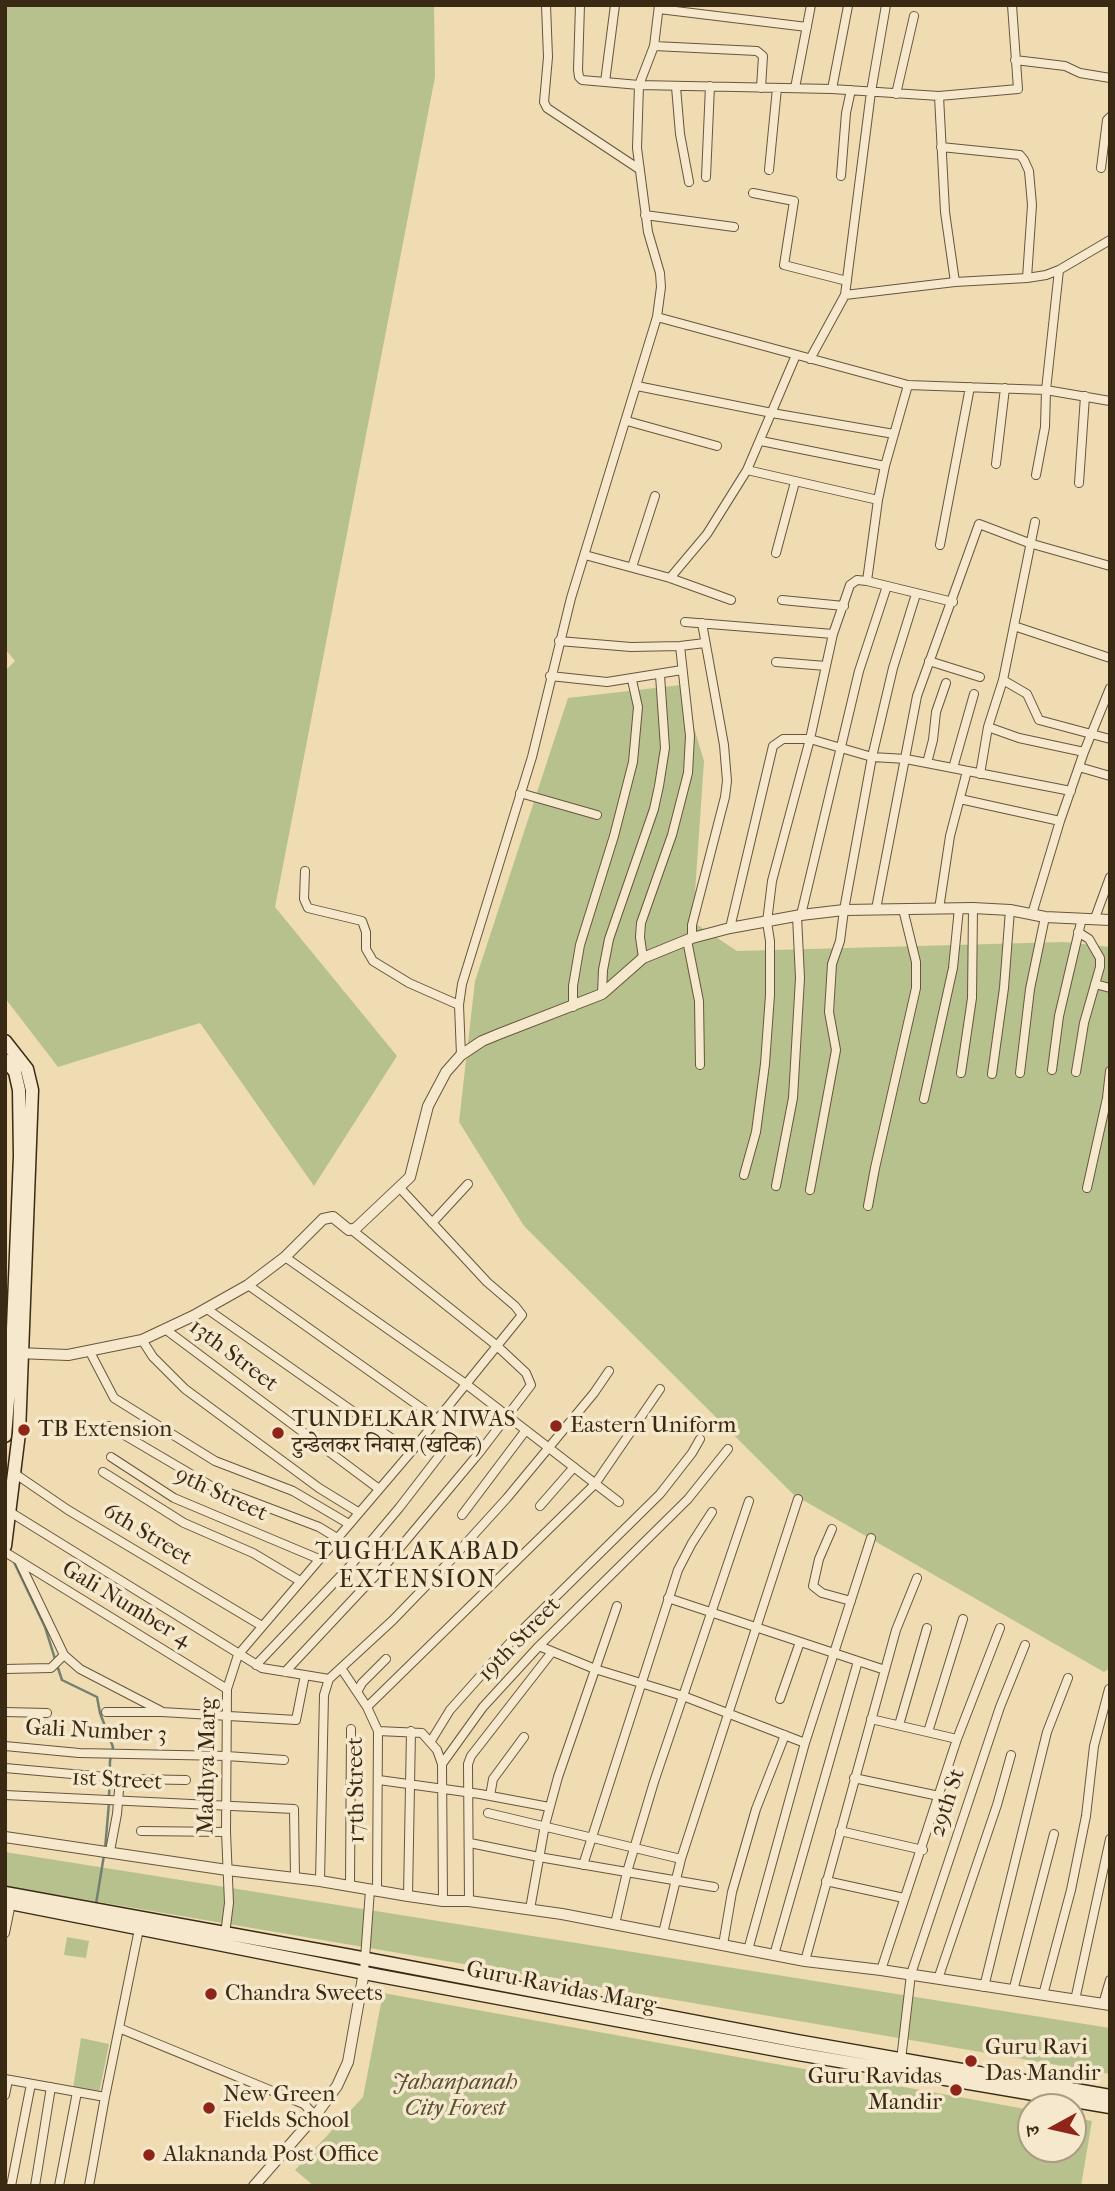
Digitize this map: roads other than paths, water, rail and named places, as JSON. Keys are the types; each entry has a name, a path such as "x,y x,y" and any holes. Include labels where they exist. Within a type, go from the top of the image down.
{"main road":[{"path":"5,1433 18,1353 32,1090 27,1069 7,1046"},
{"path":"5,1060 15,1072 19,1090 20,1156 15,1473 5,1546"},
{"name":"Guru Ravidas Marg","path":"7,1899 366,1959 901,2060 1110,2096"},
{"name":"Guru Ravidas Marg","path":"7,1899 139,1929 364,1972 799,2054 1110,2107"}],"street":[{"path":"546,5 548,57 544,102 547,107 639,169"},
{"path":"580,5 579,77 582,80 676,87 832,89 939,96 1018,89 1012,5"},
{"path":"605,82 615,5"},
{"path":"795,88 811,5"},
{"path":"810,359 845,295 871,92 886,5"},
{"path":"832,89 848,6"},
{"path":"461,1055 459,1005 462,984 532,757 559,641 657,317 660,273 645,215 639,169 639,85 654,46 659,7 807,27"},
{"path":"896,94 914,16"},
{"path":"654,46 757,51 762,56 761,88"},
{"path":"1015,60 1065,66 1080,74 1110,78"},
{"path":"706,177 710,86"},
{"path":"676,87 680,134 689,182"},
{"path":"768,170 777,88"},
{"path":"841,176 846,113 851,90"},
{"path":"939,96 945,212 955,282"},
{"path":"1101,167 1107,120 1110,117"},
{"path":"941,147 1020,155 1024,160 1029,171 1032,205 1027,278"},
{"path":"753,193 794,201 784,265 847,281"},
{"path":"645,215 734,227"},
{"path":"845,295 955,282 1027,278 1059,270 1110,240"},
{"path":"1036,475 1045,427 1046,390 1059,270"},
{"path":"657,317 908,385 1046,390 1110,401"},
{"path":"670,578 708,534 747,470 796,355"},
{"path":"867,580 885,466 908,385"},
{"path":"637,386 894,434"},
{"path":"940,545 970,387"},
{"path":"996,464 1004,388"},
{"path":"1079,483 1085,396"},
{"path":"627,421 717,446"},
{"path":"761,441 885,466"},
{"path":"747,470 878,500"},
{"path":"776,553 794,482"},
{"path":"632,567 655,496"},
{"path":"981,774 988,727 1003,680 1035,522"},
{"path":"876,909 917,696 979,524 1110,566"},
{"path":"585,555 670,578 731,600"},
{"path":"744,1175 756,1132 765,1065 770,995 770,941 767,922 772,881 810,740 834,634 844,606 853,582 867,580 953,602"},
{"path":"776,1186 793,1098 800,978 799,915 842,749 859,671 887,586"},
{"path":"810,1190 836,1049 829,1012 832,964 842,934 872,757 893,668 916,594"},
{"path":"782,600 844,606"},
{"path":"685,622 834,634"},
{"path":"700,1065 699,1001 689,939 727,781 724,745 702,623"},
{"path":"1014,626 1110,658"},
{"path":"559,641 631,647 705,643"},
{"path":"643,958 641,923 672,835 688,773 690,736 680,646"},
{"path":"929,661 980,677"},
{"path":"776,662 826,666"},
{"path":"550,676 607,682 682,670"},
{"path":"602,994 609,939 654,809 659,786 665,748 660,675"},
{"path":"573,1007 573,986 580,945 614,836 633,762 638,707 632,680"},
{"path":"1003,680 1027,694 1039,720 1110,739"},
{"path":"927,763 936,712 946,684"},
{"path":"1032,914 1060,821 1110,688"},
{"path":"953,768 974,694"},
{"path":"1099,713 1110,715"},
{"path":"988,727 1019,738 1084,752"},
{"path":"730,928 774,746 783,739 810,740 872,757 906,759 1072,791"},
{"path":"1079,767 1110,776"},
{"path":"939,909 950,836 967,771"},
{"path":"520,793 597,816"},
{"path":"960,799 1060,821"},
{"path":"305,871 304,899 308,908 362,921 366,932 366,949 373,961 409,984 459,1005"},
{"path":"1095,918 1110,877"},
{"path":"924,1099 953,968 959,908"},
{"path":"352,1230 410,1177 428,1106 446,1072 461,1055 482,1041 602,994 643,958 689,939 799,915 844,910 973,908 1010,910 1045,917 1110,920"},
{"path":"961,1073 972,998 973,908"},
{"path":"868,1206 916,988 916,962 903,909"},
{"path":"992,1074 1004,988 1010,910"},
{"path":"1020,1073 1030,989 1045,917"},
{"path":"1052,1070 1059,1016 1082,918"},
{"path":"1076,1072 1084,1023 1100,967 1098,952 1089,939 1079,932"},
{"path":"1095,984 1110,988"},
{"path":"1087,1188 1107,1098 1110,1071"},
{"path":"399,1188 432,1223 468,1184"},
{"path":"18,1353 68,1355 142,1340 207,1309 248,1285 285,1257 323,1219 333,1217 496,1345 526,1373 531,1385 479,1453 388,1562 285,1672"},
{"name":"Madhya Marg","path":"225,1934 229,1903 226,1832 227,1689 238,1656 411,1452 522,1315 432,1223"},
{"path":"285,1257 466,1384 619,1502"},
{"path":"248,1285 437,1419"},
{"path":"207,1309 411,1452"},
{"name":"13th Street","path":"165,1329 379,1489"},
{"path":"142,1340 153,1357 185,1389 319,1489 358,1512"},
{"path":"90,1352 114,1398 215,1461 293,1491 349,1524"},
{"path":"320,1881 324,1695 329,1679 393,1620 507,1498 588,1401 609,1371"},
{"path":"367,1707 595,1484 660,1389"},
{"path":"109,1426 211,1486 319,1527 337,1538"},
{"path":"461,1515 526,1430"},
{"path":"256,1665 351,1565 453,1438"},
{"path":"430,1741 450,1710 516,1636 660,1494 700,1439"},
{"name":"19th Street","path":"442,1764 483,1707 539,1646 688,1499 728,1450"},
{"name":"9th Street","path":"111,1457 174,1498 319,1559"},
{"path":"540,1506 574,1467"},
{"path":"103,1472 184,1523 253,1553 300,1581"},
{"name":"6th Street","path":"15,1473 68,1510 262,1626"},
{"path":"663,1933 681,1859 798,1499"},
{"path":"615,1924 634,1846 749,1501"},
{"path":"10,1512 165,1606 238,1656 256,1665 329,1679"},
{"path":"583,1865 678,1570 712,1512"},
{"path":"832,1529 819,1559 813,1586 822,1593 851,1601"},
{"path":"748,1950 805,1743 871,1538"},
{"name":"Gali Number 4","path":"5,1552 227,1689"},
{"path":"20,1563 64,1655 80,1669 162,1712"},
{"path":"805,1961 896,1630 917,1578"},
{"path":"668,1598 885,1670"},
{"path":"530,1909 550,1807 617,1606"},
{"path":"928,1732 963,1619"},
{"path":"899,1726 927,1628"},
{"path":"881,1970 923,1850 957,1739 1000,1628"},
{"path":"780,1699 800,1642"},
{"name":"29th St","path":"901,2060 911,1974 1000,1707 1025,1645"},
{"path":"539,1646 595,1669 683,1696 805,1743"},
{"path":"469,1901 468,1764 471,1756 551,1652"},
{"path":"5,1670 51,1668 64,1655"},
{"path":"357,1692 362,1683 386,1659"},
{"path":"774,1955 858,1661"},
{"name":"17th Street","path":"341,1668 367,1707 378,1731 379,1780 374,1891 364,1972"},
{"path":"106,1712 227,1714 296,1720 305,1675"},
{"path":"984,1987 1048,1732 1068,1678"},
{"path":"1043,1995 1071,1890 1086,1816 1094,1746 1109,1689"},
{"path":"5,1712 47,1713"},
{"path":"871,1719 957,1739"},
{"path":"350,1886 351,1730"},
{"path":"378,1731 422,1732 442,1764 443,1901"},
{"path":"408,1896 411,1731"},
{"path":"723,1945 732,1892 756,1809 785,1735"},
{"path":"490,1796 493,1779 524,1737"},
{"name":"Gali Number 3","path":"5,1746 79,1753 284,1760"},
{"path":"938,1979 1012,1755"},
{"path":"5,1768 120,1778 186,1780"},
{"path":"110,1851 119,1801 120,1778"},
{"path":"854,1778 939,1796"},
{"path":"379,1780 550,1807"},
{"name":"1st Street","path":"5,1795 294,1809 295,1877"},
{"path":"488,1813 681,1859"},
{"path":"841,1831 923,1850"},
{"path":"141,1832 226,1832"},
{"path":"1013,1991 1054,1834"},
{"path":"5,1837 227,1870 295,1877 443,1901 469,1901 530,1909 805,1961 911,1974 1074,2000 1106,2004 1110,1980"},
{"path":"1074,2000 1110,1839"},
{"path":"470,1843 714,1887"},
{"path":"826,1881 904,1898"},
{"path":"5,1933 7,1899"},
{"path":"89,2186 139,1929"},
{"path":"254,2186 315,2116 337,2086 348,2062 364,1972"},
{"path":"119,2028 304,2105 315,2116"},
{"path":"5,2095 7,2080 105,2097"},
{"path":"11,2186 31,2084"},
{"path":"35,2186 51,2087"},
{"path":"59,2186 76,2092"}],"waterway":[{"path":"13,1560 45,1627 55,1659"},
{"path":"57,1665 62,1680 97,1697 113,1747 109,1797"},
{"path":"105,1849 109,1803"},
{"path":"96,1904 104,1855"}],"place":[{"name":"Eastern Uniform","path":"556,1426"},
{"name":"TB Extension","path":"24,1430"},
{"name":"TUNDELKAR NIWAS टुन्डेलकर निवास (खटिक)","path":"278,1433"},
{"name":"Chandra Sweets","path":"211,1994"},
{"name":"Guru Ravi Das Mandir","path":"971,2061"},
{"name":"Guru Ravidas Mandir","path":"956,2090"},
{"name":"New Green Fields School","path":"209,2108"},
{"name":"Alaknanda Post Office","path":"149,2155"}],"district":[{"name":"TUGHLAKABAD EXTENSION","path":"418,1567"}],"park label":[{"name":"Jahanpanah City Forest","path":"455,2096"}]}
